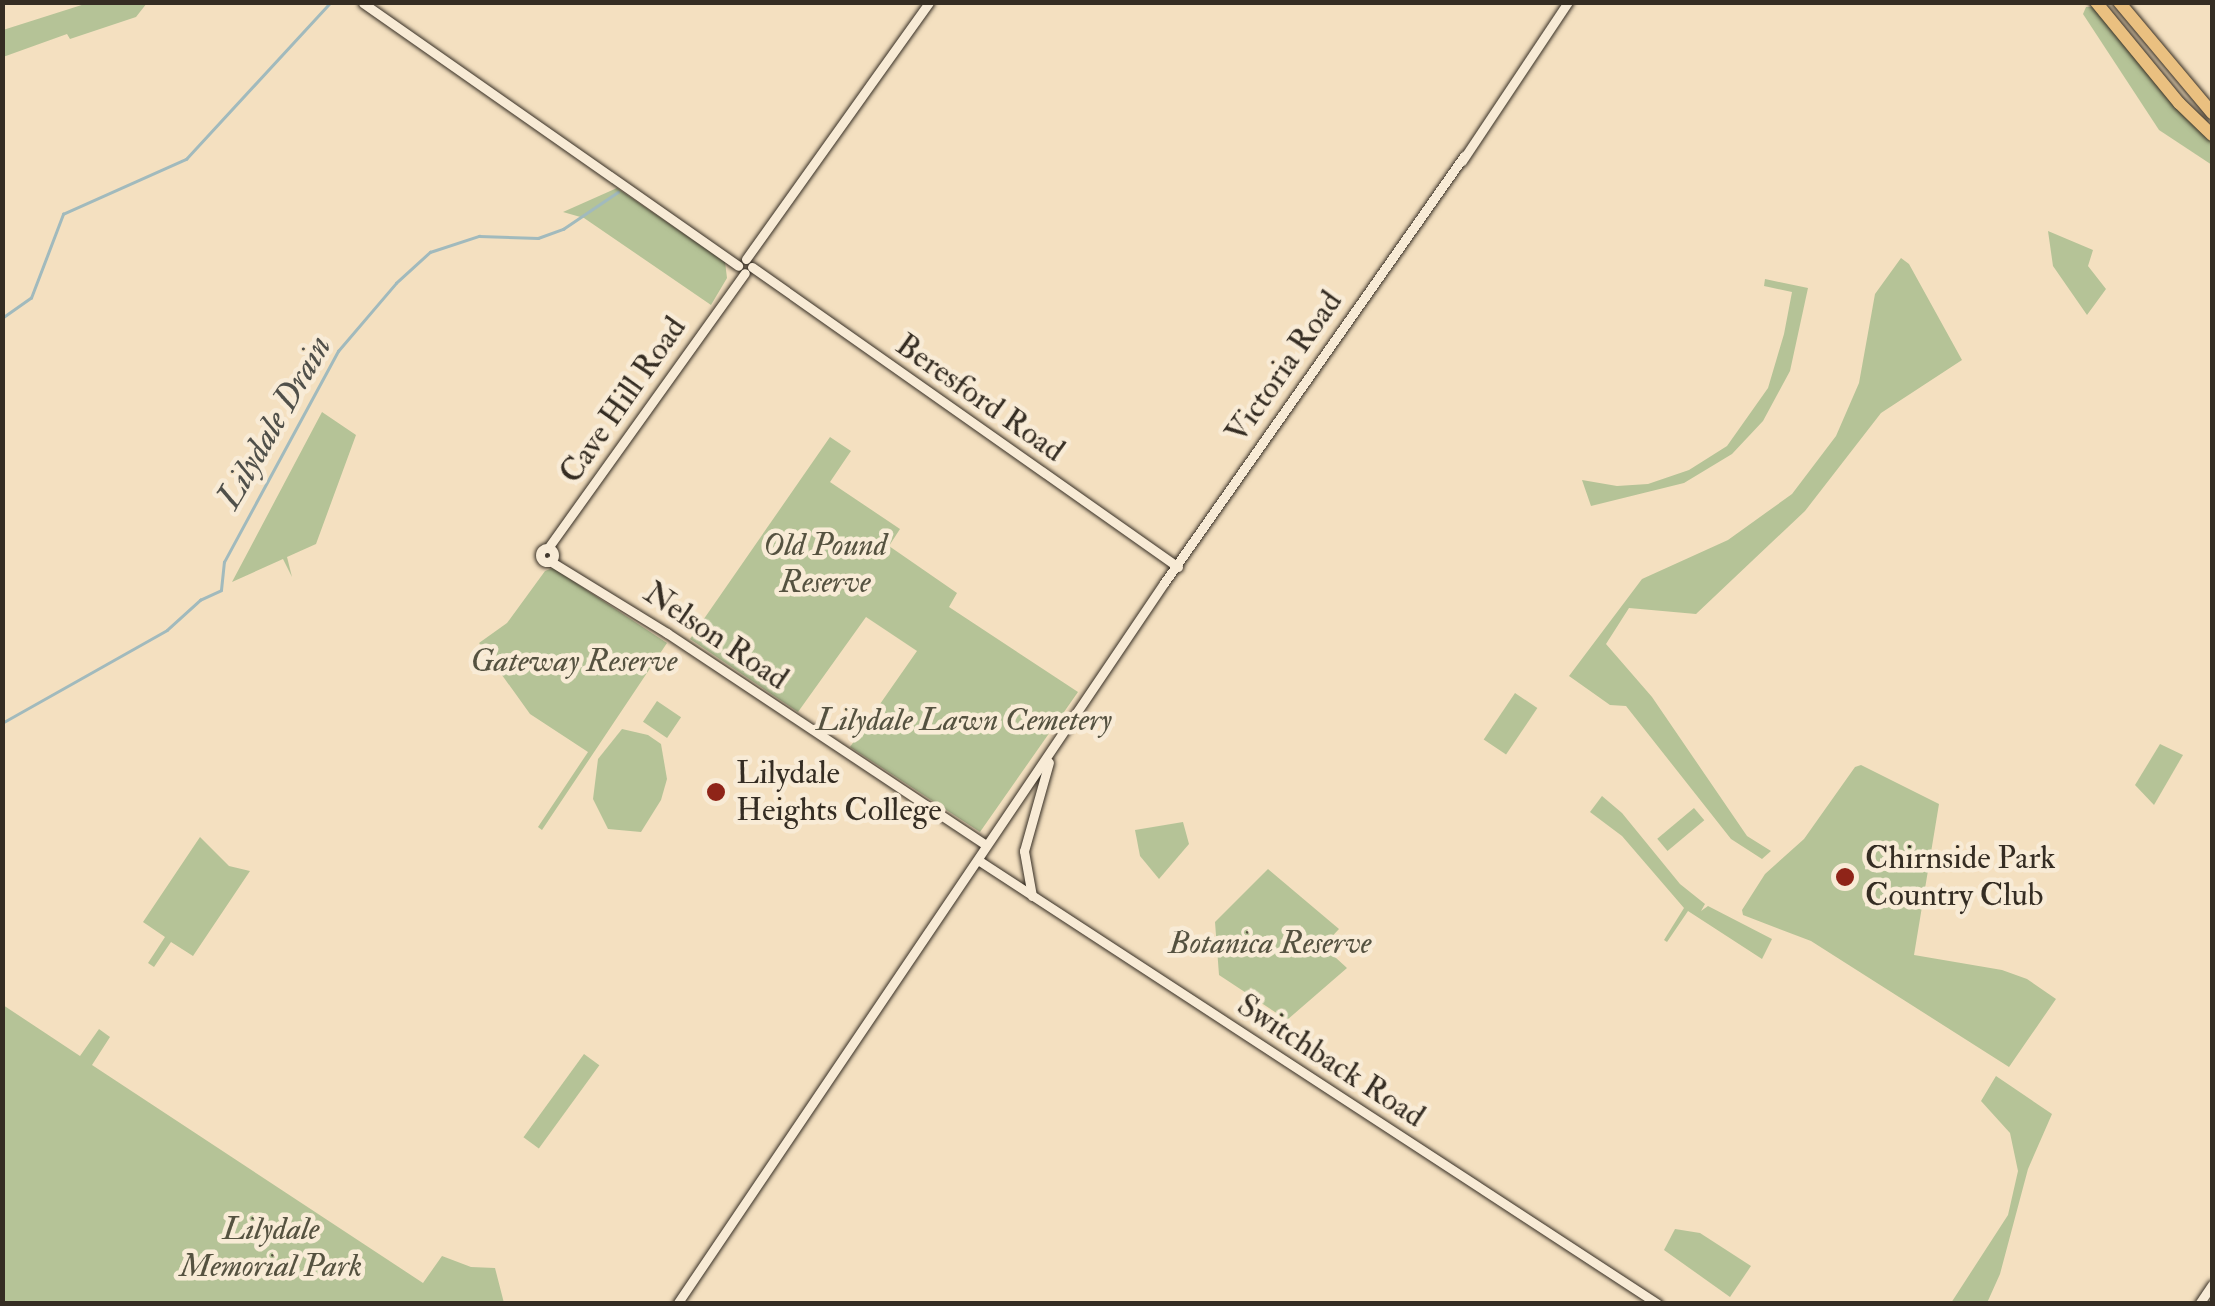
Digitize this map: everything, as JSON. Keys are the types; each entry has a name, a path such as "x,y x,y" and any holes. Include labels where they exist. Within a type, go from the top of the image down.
{"highway":[{"path":"2096,2 2179,103 2212,135"},
{"path":"2119,2 2212,112"}],"main road":[{"name":"Beresford Road","path":"745,266 363,2 1179,566"},
{"name":"Cave Hill Road","path":"551,554 928,2"},
{"name":"Victoria Road","path":"674,1304 986,845 1571,2"},
{"name":"Nelson Road","path":"551,554 986,845"},
{"path":"1032,896 1024,865 1024,844 1053,750"},
{"name":"Switchback Road","path":"978,860 1658,1304"},
{"path":"2202,1304 2212,1285"},
{"path":"2202,1304 2212,1293"}],"green space":[{"path":"88,3 147,3 136,17 70,39 67,34 3,57 3,30"},
{"path":"2086,7 2094,7 2212,142 2212,165 2159,130 2083,14"},
{"path":"617,188 725,262 727,278 711,305 584,218 563,212"},
{"path":"2048,231 2093,250 2088,266 2106,289 2087,315 2053,266"},
{"path":"1901,258 1909,264 1962,360 1881,413 1805,511 1696,614 1629,608 1606,644 1652,697 1747,836 1771,851 1762,859 1731,839 1626,706 1610,705 1569,676 1642,579 1728,540 1792,494 1836,436 1859,383 1875,294"},
{"path":"1765,279 1808,288 1790,371 1763,421 1732,454 1684,483 1591,506 1582,480 1617,486 1648,484 1689,470 1727,446 1768,388 1784,334 1792,292 1764,286"},
{"path":"322,412 356,435 316,544 287,557 292,577 283,559 232,582"},
{"path":"830,437 851,451 830,482 900,529 889,546 957,593 949,607 1078,692 980,832 850,747 917,651 866,617 798,712 690,639"},
{"name":"Gateway Reserve","path":"553,568 667,643 542,830 538,827 588,752 530,714 479,643 507,623 545,571"},
{"path":"1515,693 1537,708 1506,755 1484,739"},
{"path":"657,701 681,717 667,738 643,722"},
{"path":"622,729 648,735 661,744 667,779 661,800 641,832 608,829 593,799 598,759"},
{"path":"2160,744 2183,755 2154,805 2135,785"},
{"name":"Chirnside Park Country Club","path":"1861,765 1939,804 1914,955 2002,970 2027,979 2056,999 2009,1067 1811,941 1743,915 1742,910 1765,874 1804,839 1855,767"},
{"path":"1602,796 1622,813 1680,884 1705,904 1701,911 1708,906 1772,939 1762,959 1688,911 1667,942 1664,940 1684,908 1622,836 1590,812"},
{"path":"1694,808 1704,820 1668,851 1657,839"},
{"path":"1183,822 1189,844 1159,879 1140,856 1135,830"},
{"path":"200,837 229,866 250,871 193,956 171,942 154,967 148,963 165,937 143,922"},
{"name":"Botanica Reserve","path":"1268,869 1339,929 1323,946 1347,968 1287,1020 1219,975 1215,922"},
{"name":"Lilydale Memorial Park","path":"3,1005 80,1056 99,1029 110,1037 92,1065 423,1283 442,1256 471,1267 495,1268 504,1303 3,1303"},
{"path":"584,1054 599,1065 539,1148 523,1137"},
{"path":"1996,1076 2052,1114 2028,1169 2000,1274 1987,1303 1951,1303 2008,1215 2018,1171 2010,1133 1981,1101"},
{"path":"1675,1229 1700,1233 1751,1266 1730,1297 1664,1250"}],"waterway":[{"path":"2,318 31,298 63,214 186,159 331,2"},
{"name":"Lilydale Drain","path":"2,723 167,630 200,600 221,590 224,562 338,351 396,283 430,252 479,236 538,238 563,229 618,192"}],"place":[{"name":"Lilydale Heights College","path":"716,792"},
{"name":"Chirnside Park Country Club","path":"1845,877"}],"park label":[{"name":"Old Pound Reserve","path":"825,564"},
{"name":"Lilydale Lawn Cemetery","path":"964,720"}]}
